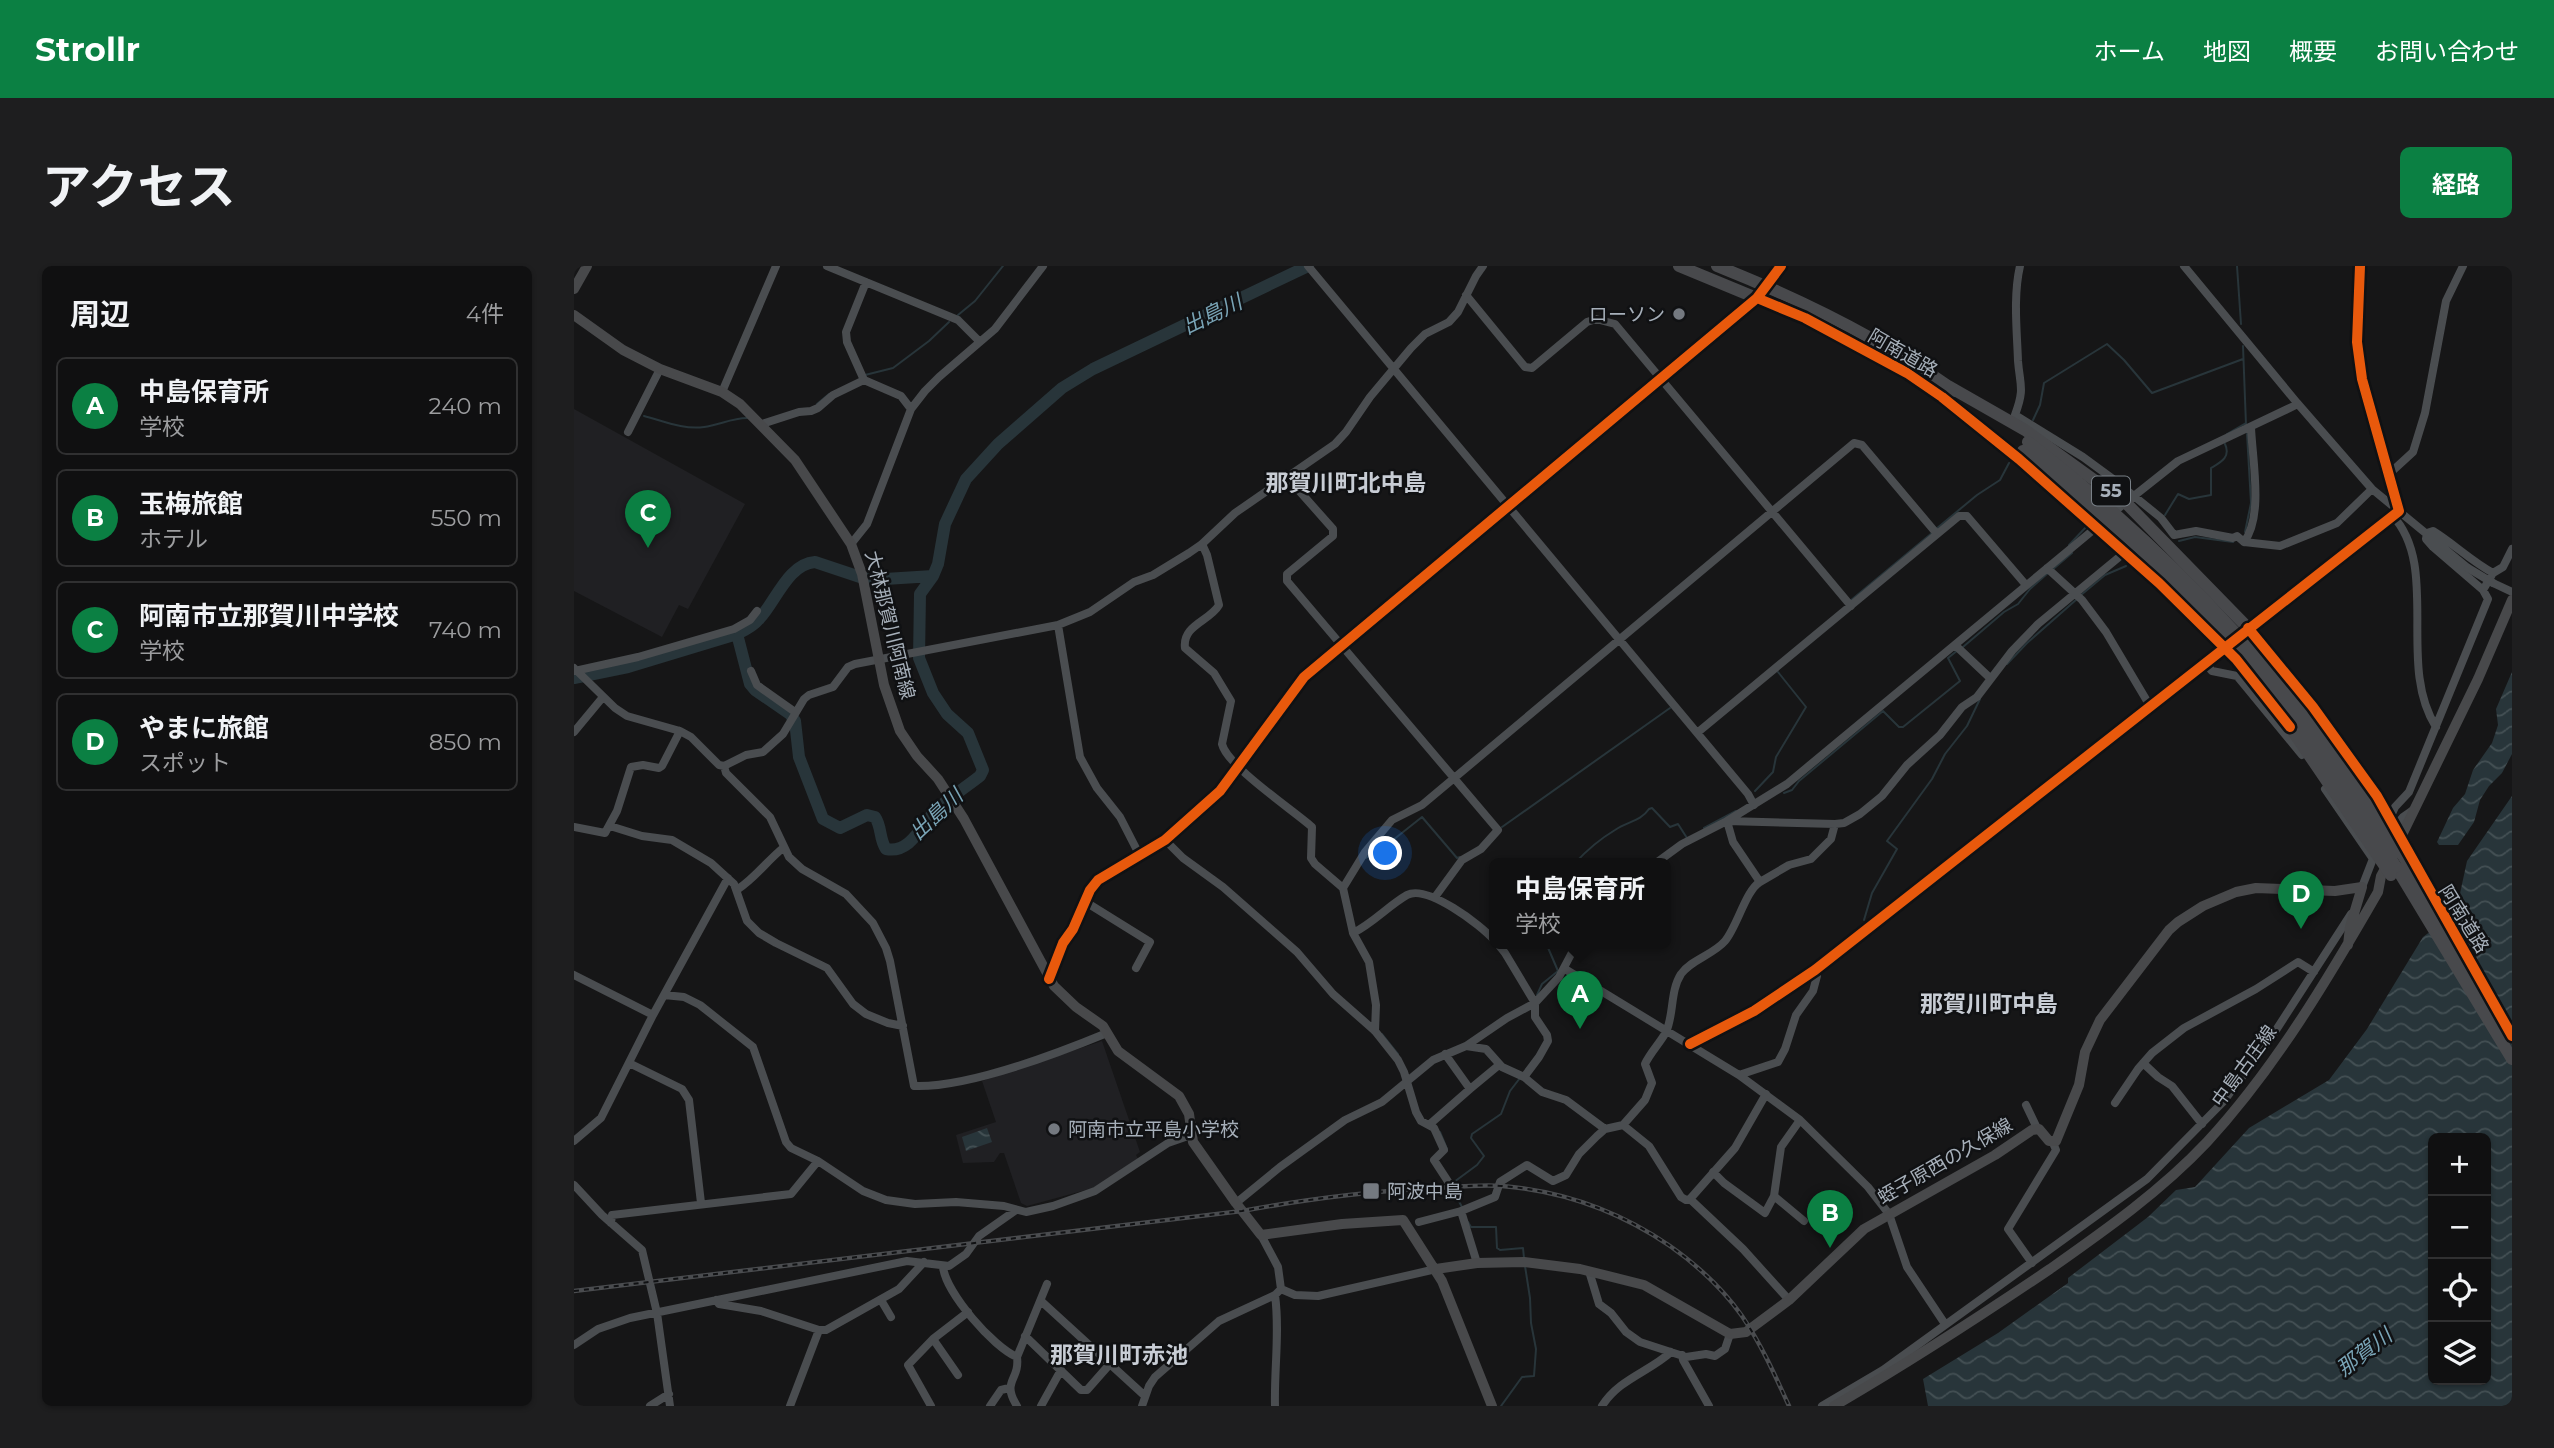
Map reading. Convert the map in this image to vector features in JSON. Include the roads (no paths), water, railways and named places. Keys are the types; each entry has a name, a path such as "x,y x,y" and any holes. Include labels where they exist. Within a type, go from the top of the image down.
{"highway":[{"name":"阿南道路","path":"1679,266 1805,318 1945,391"},
{"name":"阿南道路","path":"1717,266 1813,307 1945,391 2077,480 2147,541 2257,656 2303,711 2372,808 2474,984 2512,1059"},
{"name":"55","path":"1945,391 2025,430 2131,499 2248,628 2313,707 2377,796 2406,845 2474,984"},
{"name":"55","path":"1945,391 2095,529 2159,583 2224,647 2290,727 2474,984"},
{"name":"阿南道路","path":"2474,984 2512,1036"}],"main road":[{"path":"574,289 587,266"},
{"path":"1758,298 1781,266"},
{"name":"大林那賀川阿南線","path":"574,315 623,350 660,369 722,392 762,424 795,460 852,544 864,581 884,685 900,731 951,798 1049,979 1061,994 1096,1020 1118,1051 1179,1096 1189,1114 1191,1135 1198,1149 1261,1234"},
{"name":"中島古庄線","path":"1834,1406 1906,1365 2104,1231 2168,1179 2205,1144 2241,1102 2348,944 2378,892 2381,876 2472,692 2512,600"},
{"path":"2053,1143 2079,1084 2085,1052 2100,1020 2178,922 2203,906 2236,892 2256,888 2362,892 2350,927 2348,944"},
{"name":"蛭子原西の久保線","path":"1730,1334 1746,1332 1789,1300 1852,1239 1889,1214 2037,1128 2053,1143"},
{"path":"1261,1234 1403,1220 1436,1269 1492,1406"},
{"path":"1436,1269 1477,1264 1540,1262 1589,1271 1644,1285 1730,1334"}],"street":[{"path":"722,392 776,266"},
{"path":"827,266 958,320 980,342"},
{"path":"852,544 867,524 911,410 925,391 1007,314 1044,266"},
{"path":"1308,266 1620,639 1754,805"},
{"path":"576,671 627,716 680,731 691,737 719,765 724,766 746,755 763,752 783,734 804,699 833,687 848,667 863,661 1058,625 1090,612 1134,582 1153,575 1202,544 1235,513 1335,444 1370,397 1425,334 1448,322 1458,312 1483,266"},
{"path":"2020,266 2017,326 2018,364 2023,388 2015,415 2083,457 2110,484"},
{"path":"2184,266 2298,404 2395,513 2427,533 2469,568 2512,592"},
{"path":"2360,266 2357,342 2360,367 2389,474 2395,513 2415,568 2419,684 2426,710 2436,727"},
{"path":"2389,474 2413,452 2424,413 2446,301 2463,266"},
{"path":"866,282 846,332 847,342 864,380 901,396 911,410"},
{"path":"1466,295 1525,367 1532,368 1587,323 1596,319 1615,324 1849,604"},
{"path":"1049,979 1063,943 1098,880 1165,840 1220,790 1304,677 1758,298"},
{"path":"628,432 660,369"},
{"path":"762,424 818,408 833,395 864,380"},
{"path":"1663,858 1787,783 1958,648 2026,585 2049,571 2095,529 2178,461 2298,404"},
{"path":"2241,540 2250,531 2255,512 2248,428"},
{"path":"1343,888 1365,852 1392,820 1414,811 1854,443 1862,445 1935,532"},
{"path":"1286,476 1333,529 1333,536 1287,574 1287,581 1498,830 1481,849 1462,860 1435,897"},
{"path":"2131,499 2162,519 2174,535 2196,531 2280,546 2337,523 2372,489"},
{"path":"1690,1044 1754,1011 1815,970 1999,828 2070,768 2395,513"},
{"path":"1697,733 1935,532 1959,516 1967,516 2026,585"},
{"path":"2427,533 2432,531 2442,537 2472,561 2493,573"},
{"path":"1822,1406 1883,1370 2147,1179 2223,1102 2269,1041 2340,934 2362,892 2395,807 2409,792 2488,599 2483,590 2433,547 2426,539 2427,533"},
{"path":"1202,544 1219,605 1188,633 1184,640 1185,648 1214,673 1231,701 1223,750 1312,827 1311,858 1343,888 1355,932 1373,974 1375,1031"},
{"path":"2483,590 2493,573 2503,567 2512,549"},
{"path":"1727,821 1835,824 1844,823 1860,814 1882,796 1907,765 1940,734 1962,707 1976,696 2038,624 2078,597 2118,558"},
{"path":"2049,571 2078,597 2106,632 2150,706"},
{"path":"576,671 638,657 734,629 750,620 757,611"},
{"path":"1058,625 1080,757 1097,788 1120,817 1140,856"},
{"path":"1958,648 1990,678"},
{"path":"2205,663 2212,671 2237,676 2300,751 2373,859"},
{"path":"751,671 757,685 793,716"},
{"path":"574,732 603,697"},
{"path":"574,827 605,833 631,767 662,766 680,731"},
{"path":"724,766 726,773 770,817 776,826 782,848 802,869 852,899 873,923 888,955 914,1086 965,1081 1107,1033"},
{"path":"2377,848 2403,817 2415,809"},
{"path":"1727,821 1733,842 1760,882"},
{"path":"1419,1222 1462,1211 1495,1197 1500,1182 1527,1164 1553,1181 1563,1177 1579,1154 1605,1129 1623,1125 1646,1100 1652,1083 1645,1064 1666,1031 1677,982 1682,973 1725,941 1753,886 1789,865 1811,859 1831,839 1835,824"},
{"path":"610,826 642,836 672,840 711,863 737,889 747,921 759,933 827,968 853,1004 866,1014 888,1024 903,1026"},
{"path":"1165,840 1297,952 1333,994 1375,1031 1398,1060 1421,1121 1432,1122 1499,1065"},
{"path":"737,889 748,883 757,870 782,848"},
{"path":"574,1141 601,1118 653,1015 728,878"},
{"path":"1355,932 1414,892 1435,897 1481,926 1489,935"},
{"path":"1084,901 1150,942 1136,968"},
{"path":"1502,949 1535,1003 1535,1017 1548,1041 1524,1077"},
{"path":"1236,1203 1288,1161 1345,1121 1382,1102 1433,1060 1466,1046 1535,1003 1565,969 1574,949"},
{"path":"2115,1102 2143,1063 2192,1023 2212,1014 2298,962 2314,972"},
{"path":"1565,969 1739,1075 1800,1120 1868,1187 1889,1214 1907,1267 1945,1324"},
{"path":"1739,1075 1778,1062 1796,1015 1813,991 1817,976 1815,970"},
{"path":"574,975 653,1015"},
{"path":"664,995 684,997 700,1005 752,1047 786,1142 791,1148 818,1161 863,1191 886,1200 915,1204 956,1202 1004,1206 1026,1212 1053,1206 1095,1191 1168,1143 1191,1135"},
{"path":"1466,1046 1486,1049 1499,1065 1524,1077 1542,1092 1566,1100 1605,1129"},
{"path":"1445,1054 1470,1089"},
{"path":"629,1063 682,1089 688,1100 701,1203"},
{"path":"2143,1063 2172,1086 2202,1124"},
{"path":"1690,1199 1734,1148 1766,1094"},
{"path":"2026,1105 2037,1128"},
{"path":"1713,1172 1765,1213 1774,1196 1781,1147 1800,1120"},
{"path":"1432,1122 1444,1146 1444,1150 1434,1160 1449,1183"},
{"path":"1623,1125 1649,1146 1681,1197 1690,1199 1743,1249 1789,1300"},
{"path":"2032,1263 2008,1229 2056,1150 2053,1143"},
{"path":"611,1223 612,1214 791,1194 818,1161"},
{"path":"574,1185 642,1250 657,1313 670,1406"},
{"path":"1774,1196 1804,1221"},
{"path":"574,1345 611,1324 716,1300 907,1261 943,1267 956,1262 979,1236 1016,1210"},
{"path":"1462,1211 1477,1264"},
{"path":"1261,1234 1278,1266 1275,1406"},
{"path":"716,1300 719,1304 761,1311 819,1330 831,1328 906,1284 924,1262"},
{"path":"943,1267 946,1279 985,1335 1017,1357"},
{"path":"1142,1406 1155,1377 1219,1321 1278,1292 1318,1296 1399,1275 1436,1269"},
{"path":"1589,1271 1596,1298 1626,1332 1647,1346 1682,1355 1715,1356 1728,1343 1730,1334"},
{"path":"1017,1406 1009,1388 1016,1370 1017,1357 1047,1284"},
{"path":"881,1300 891,1317"},
{"path":"1041,1301 1145,1396"},
{"path":"929,1405 908,1365 933,1339 968,1312"},
{"path":"790,1406 819,1330"},
{"path":"1026,1336 1081,1390 1087,1390 1109,1365"},
{"path":"933,1339 958,1375"},
{"path":"1602,1406 1609,1395 1631,1377 1671,1352"},
{"path":"1682,1355 1709,1406"},
{"path":"1041,1406 1061,1370"},
{"path":"990,1406 1001,1390 1009,1388"},
{"path":"650,1406 669,1394"}],"water":[{"path":"2512,672 2512,754 2502,773 2480,800 2474,822 2458,845 2439,845 2437,842 2453,808 2465,794 2473,770 2492,743 2498,725 2496,709"},
{"name":"那賀川","path":"2512,796 2512,1406 1928,1406 1923,1379 1998,1333 2068,1283 2068,1278 2148,1217 2176,1190 2195,1187 2249,1128 2329,1080 2367,1029 2423,937 2456,912 2467,861"},
{"path":"987,1128 992,1142 966,1151 962,1137"}],"waterway":[{"path":"958,315 975,301 1003,266"},
{"name":"出島川","path":"737,634 750,684 790,714 795,721 799,757 823,819 840,828 867,815 875,817 886,849 895,849 909,843 936,810 980,776 983,770 968,733 947,714 933,693 919,658 920,594 938,564 945,524 966,479 998,444 1062,388 1093,369 1308,266"},
{"path":"2237,266 2241,324"},
{"path":"865,375 893,368 949,322"},
{"path":"2033,420 2040,405 2044,383 2107,344 2152,393 2243,359"},
{"path":"2243,346 2246,425"},
{"path":"817,404 829,394"},
{"path":"644,416 696,428 747,418"},
{"path":"2227,434 2246,423"},
{"path":"2245,532 2251,503 2247,434"},
{"path":"2165,515 2178,494 2189,499 2211,495 2211,468 2226,456 2225,444"},
{"path":"1936,529 2000,480 2009,463"},
{"path":"2069,545 2087,526"},
{"path":"1850,601 1932,533"},
{"path":"2179,541 2195,537 2233,542"},
{"path":"2052,570 2072,553"},
{"name":"出島川","path":"574,678 628,667 744,631 758,621 790,576 806,564 815,562 869,580 933,576"},
{"path":"2081,595 2105,575 2126,566"},
{"path":"1963,647 2004,612 2018,604 2048,573"},
{"path":"2007,664 2077,599"},
{"path":"1784,793 1792,790 1799,781 1883,711 1899,727 1903,727 1960,681 1948,658 1958,650"},
{"path":"1755,791 1773,772 1776,757 1806,707 1778,672"},
{"path":"1864,920 1872,893 1897,849 1887,841 1967,726 1980,699"},
{"path":"1502,827 1670,708"},
{"path":"1580,858 1604,837 1638,819 1652,808 1670,827 1678,824 1687,838"},
{"path":"1704,828 1736,811"},
{"path":"1366,858 1422,817 1457,858 1460,857"},
{"path":"1537,995 1542,984 1558,971 1549,949"},
{"path":"1382,1034 1398,1054"},
{"path":"1454,1182 1477,1165 1484,1156 1471,1138 1472,1134 1501,1114 1510,1091 1520,1078"},
{"path":"1440,1132 1447,1149"},
{"path":"1452,1181 1462,1207"},
{"path":"1468,1222 1471,1227 1496,1227 1497,1248 1523,1248 1524,1258"},
{"path":"1501,1406 1522,1377 1534,1376 1536,1349 1525,1266"}],"railway":[{"path":"574,1291 1242,1211 1354,1194 1462,1186 1502,1186 1547,1193 1590,1205 1631,1223 1680,1253 1700,1269 1735,1306 1762,1349 1789,1406"}],"place":[{"name":"ローソン","path":"1679,314"},
{"name":"阿南市立那賀川中学校","path":"648,548"},
{"name":"やまに旅館","path":"2301,929"},
{"name":"中島保育所","path":"1580,1029"},
{"name":"阿南市立平島小学校","path":"1054,1129"},
{"name":"阿波中島","path":"1371,1191"},
{"name":"玉梅旅館","path":"1830,1248"}],"district":[{"name":"那賀川町北中島","path":"1346,483"},
{"name":"那賀川町中島","path":"1989,1004"},
{"name":"那賀川町赤池","path":"1119,1355"}]}
